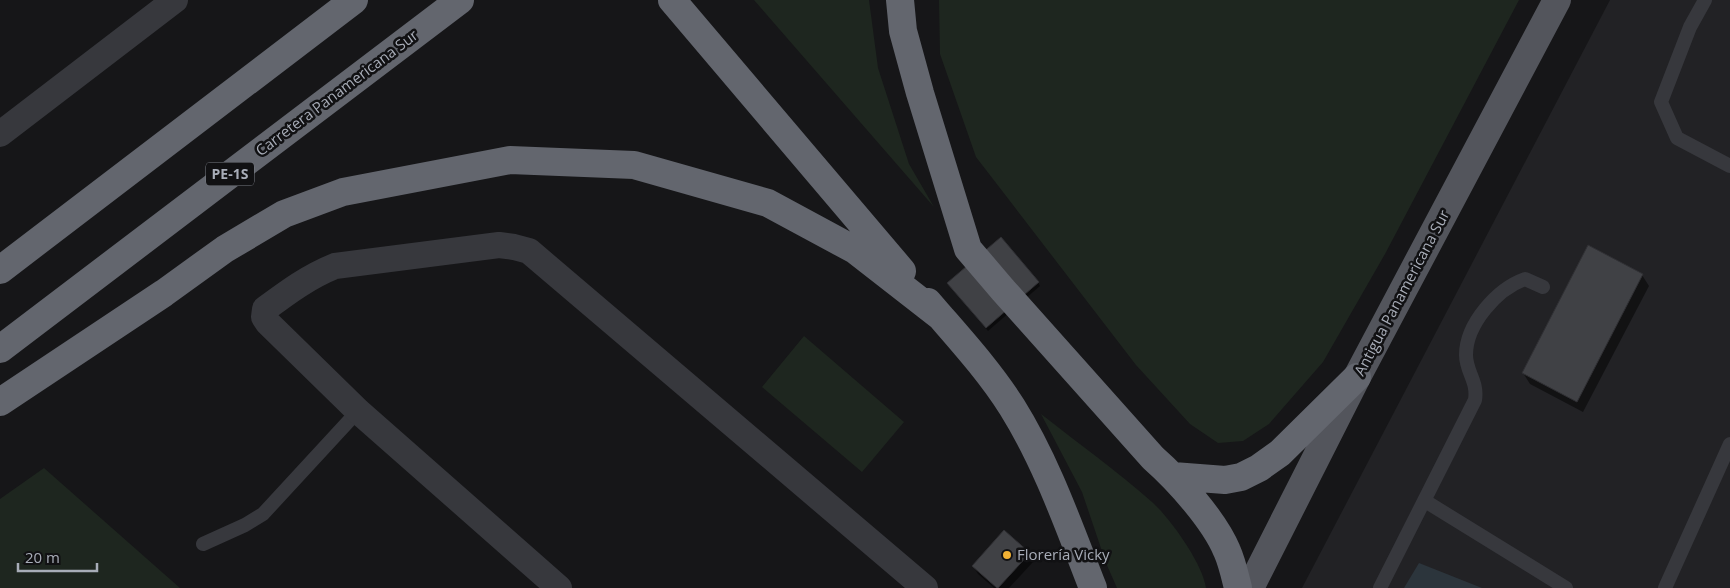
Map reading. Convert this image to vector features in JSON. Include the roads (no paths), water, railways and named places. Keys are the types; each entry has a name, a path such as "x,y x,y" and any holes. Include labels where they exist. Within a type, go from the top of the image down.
{"highway":[{"path":"0,270 354,0"},
{"name":"Carretera Panamericana Sur","path":"0,349 460,0"},
{"path":"672,0 980,363 1012,407 1047,472 1094,588"},
{"path":"900,0 903,31 968,249 1153,458 1173,476 1219,534 1228,553 1238,588"},
{"path":"0,402 164,293 225,249 284,214 343,192 510,160 634,165 768,203 855,250 940,317"},
{"path":"1173,476 1225,480 1241,477 1259,468 1280,452 1357,377"}],"main road":[{"name":"Antigua Panamericana Sur","path":"1250,588 1357,377 1557,0"}],"street":[{"path":"0,134 175,0"},
{"path":"559,588 358,411 268,323 264,317 265,309 298,284 335,266 499,245 529,251 925,588"}],"lane":[{"path":"1705,0 1690,27 1661,102 1678,138 1730,166"},
{"path":"1380,588 1475,400 1477,390 1466,355 1475,324 1487,306 1514,283 1525,279 1543,287"},
{"path":"203,544 245,525 263,514 358,411"},
{"path":"1665,588 1730,444"},
{"path":"1425,501 1566,588"}],"place":[{"name":"Florería Vicky","path":"1007,555"}]}
